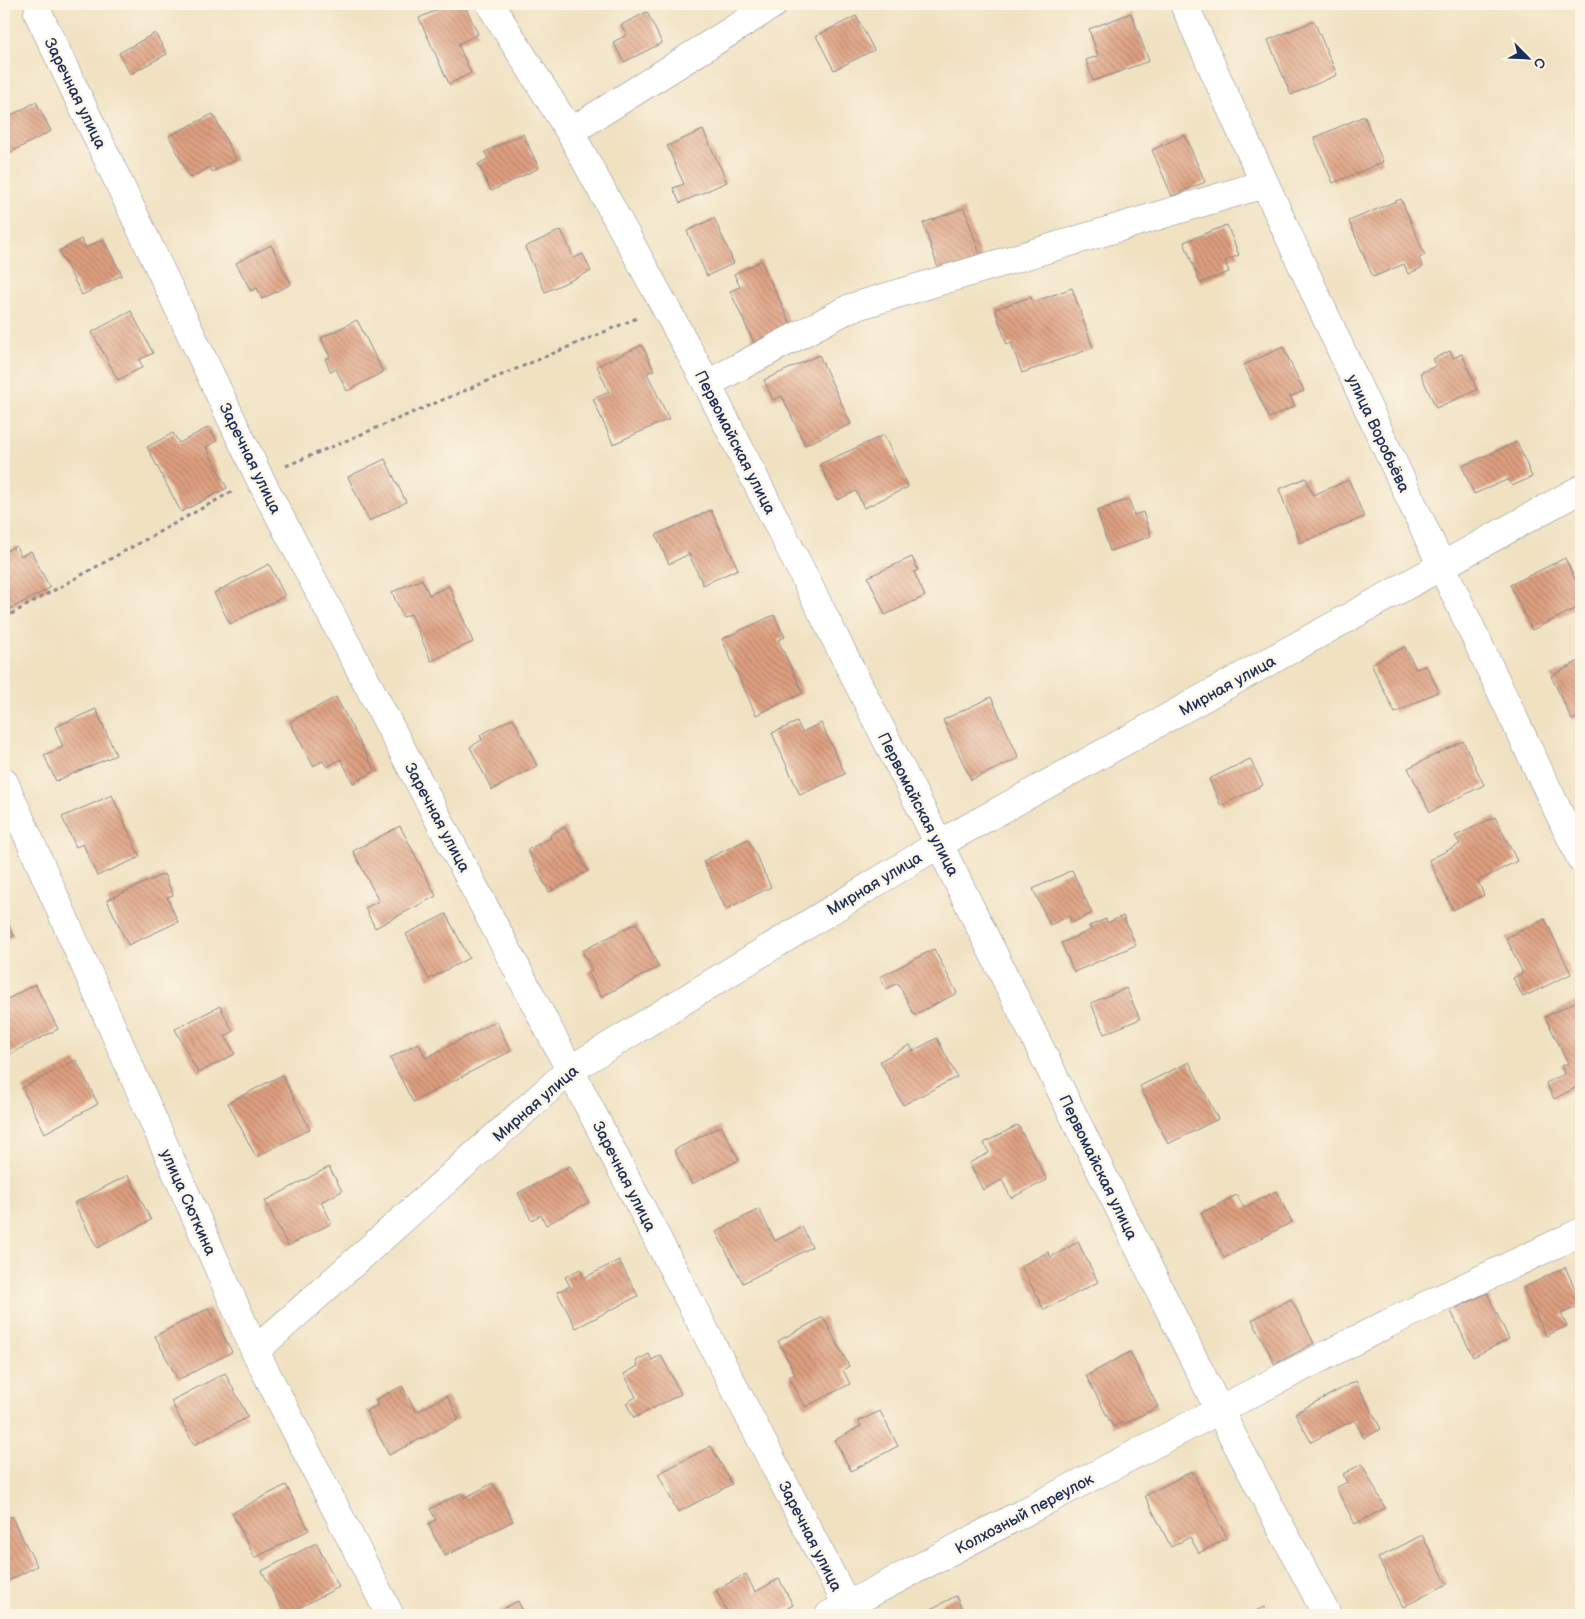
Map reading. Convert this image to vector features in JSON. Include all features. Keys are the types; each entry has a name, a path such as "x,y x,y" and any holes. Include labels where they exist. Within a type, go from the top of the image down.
{"street":[{"name":"Первомайская улица","path":"490,4 570,132 707,384 939,844 1219,1410 1328,1615"},
{"path":"570,132 774,4"},
{"name":"улица Воробьёва","path":"1184,4 1264,184 1441,567 1581,859"},
{"name":"Заречная улица","path":"38,13 259,477 570,1070 843,1612"},
{"path":"707,384 850,308 1264,184"},
{"name":"Мирная улица","path":"255,1351 570,1070 939,844 1581,489"},
{"name":"улица Сюткина","path":"4,782 255,1351 390,1615"},
{"name":"Колхозный переулок","path":"843,1612 1219,1410 1387,1324 1581,1232"}],"path":[{"path":"4,618 259,477 664,306"}],"building":[{"path":"451,4 464,4 478,34 458,44 471,73 449,84 419,18"},
{"path":"647,12 662,43 624,62 613,42 627,35 621,25"},
{"path":"1131,13 1149,61 1093,81 1086,60 1098,56 1089,29"},
{"path":"856,16 874,50 834,70 816,36"},
{"path":"1314,21 1337,75 1291,95 1268,40"},
{"path":"155,33 167,54 130,74 119,53"},
{"path":"36,102 51,131 4,156 4,119"},
{"path":"213,114 236,160 212,172 210,167 190,178 169,136"},
{"path":"1364,116 1383,162 1333,183 1314,138"},
{"path":"703,130 727,182 680,203 673,188 684,184 667,146"},
{"path":"523,134 539,168 491,191 478,164 488,159 485,152"},
{"path":"1185,135 1205,182 1172,196 1152,150"},
{"path":"1401,199 1425,255 1419,258 1423,267 1408,274 1404,264 1373,277 1349,221"},
{"path":"964,208 983,263 941,277 923,223"},
{"path":"714,218 734,263 707,276 687,231"},
{"path":"1227,225 1239,255 1225,261 1229,272 1200,283 1184,242"},
{"path":"561,230 574,258 583,254 591,271 545,292 525,247"},
{"path":"81,239 86,248 103,239 122,275 82,295 59,251"},
{"path":"271,245 291,284 262,299 257,288 251,291 236,263"},
{"path":"761,261 791,325 754,343 730,291 740,287 734,274"},
{"path":"1072,288 1093,348 1022,373 1011,343 1007,345 995,309 1031,297 1033,302"},
{"path":"131,311 153,353 139,360 143,367 118,380 92,332"},
{"path":"357,320 383,372 347,391 336,369 331,372 325,359 330,357 321,338"},
{"path":"642,345 654,370 647,373 669,419 613,444 593,399 609,392 597,366"},
{"path":"1283,347 1304,391 1290,397 1295,406 1269,418 1244,365"},
{"path":"1450,351 1453,358 1462,354 1477,390 1436,408 1420,373 1436,366 1433,359"},
{"path":"819,355 851,424 805,445 782,396 773,400 764,380"},
{"path":"1581,392 1581,408 1575,395"},
{"path":"209,427 217,441 206,447 227,488 181,512 147,447 173,433 179,443"},
{"path":"884,435 908,487 864,508 856,491 837,500 820,464"},
{"path":"1517,442 1532,477 1512,486 1509,479 1474,494 1462,466"},
{"path":"385,459 406,502 369,521 348,477"},
{"path":"1306,478 1313,495 1349,480 1364,517 1300,543 1279,489"},
{"path":"1129,499 1134,515 1143,512 1151,536 1110,551 1097,511"},
{"path":"711,510 738,569 703,585 689,554 669,564 656,535"},
{"path":"16,546 21,556 31,551 50,588 4,612 4,552"},
{"path":"912,557 918,570 914,572 925,596 885,615 868,577"},
{"path":"1565,558 1581,592 1581,606 1532,630 1510,585"},
{"path":"269,564 285,596 230,624 214,593"},
{"path":"422,579 429,595 449,586 473,642 431,661 411,614 403,617 392,592"},
{"path":"774,615 785,637 778,640 803,693 756,715 722,639"},
{"path":"1405,647 1416,669 1426,665 1439,691 1395,713 1371,664"},
{"path":"1581,660 1581,716 1572,720 1551,676"},
{"path":"336,697 375,771 353,783 341,759 327,767 323,761 313,766 290,722"},
{"path":"991,697 1019,758 971,780 943,720"},
{"path":"96,709 116,755 56,781 44,755 63,747 55,727"},
{"path":"513,718 537,766 492,790 470,747 482,740 480,735"},
{"path":"797,722 802,732 821,723 845,774 800,795 772,733"},
{"path":"1463,741 1484,785 1430,812 1408,768"},
{"path":"1250,759 1263,785 1221,806 1209,779"},
{"path":"112,795 140,857 97,876 83,844 76,847 62,817"},
{"path":"1495,817 1517,861 1478,881 1484,895 1453,910 1429,860 1460,844 1455,836"},
{"path":"400,826 436,896 375,928 365,908 379,901 353,851"},
{"path":"565,827 588,871 549,892 527,850 551,838 550,835"},
{"path":"748,839 771,887 726,909 703,861"},
{"path":"1072,870 1092,913 1072,923 1069,916 1050,925 1033,889"},
{"path":"164,874 173,895 167,897 178,922 128,945 107,900"},
{"path":"446,914 469,958 429,979 406,934"},
{"path":"4,915 14,936 4,941"},
{"path":"1123,916 1136,945 1074,972 1061,943 1091,930 1089,926 1106,919 1107,923"},
{"path":"1545,919 1571,974 1523,997 1513,978 1523,973 1506,938"},
{"path":"636,923 659,967 601,997 588,972 592,970 582,951"},
{"path":"934,949 957,993 914,1015 898,983 886,989 880,977"},
{"path":"35,984 58,1029 4,1057 4,1001"},
{"path":"1126,988 1140,1019 1104,1034 1091,1003"},
{"path":"1579,1000 1581,1006 1581,1085 1554,1099 1546,1083 1565,1074 1561,1066 1568,1063 1545,1017"},
{"path":"220,1006 233,1032 225,1036 235,1054 198,1073 175,1029"},
{"path":"496,1021 511,1051 413,1102 390,1058 418,1043 426,1058"},
{"path":"937,1038 957,1077 903,1105 880,1061 910,1045 913,1051"},
{"path":"76,1060 98,1104 45,1133 22,1088"},
{"path":"1189,1062 1218,1119 1168,1144 1140,1086"},
{"path":"282,1075 310,1129 256,1157 228,1103"},
{"path":"1018,1125 1047,1180 1011,1198 1002,1180 983,1190 969,1163 989,1153 984,1143"},
{"path":"721,1126 739,1160 692,1184 674,1150"},
{"path":"570,1166 589,1202 546,1225 541,1215 531,1220 518,1193"},
{"path":"329,1167 342,1191 321,1202 332,1223 288,1246 265,1201"},
{"path":"128,1175 151,1220 97,1248 74,1203"},
{"path":"1276,1191 1292,1222 1224,1258 1201,1213 1237,1195 1244,1208"},
{"path":"759,1209 775,1241 802,1227 812,1247 743,1283 716,1232"},
{"path":"1078,1242 1098,1282 1044,1310 1021,1266 1048,1252 1051,1257"},
{"path":"619,1260 638,1296 576,1328 557,1292 570,1286 565,1277 580,1269 584,1278"},
{"path":"1565,1267 1581,1301 1581,1305 1561,1314 1567,1326 1546,1336 1523,1288"},
{"path":"1487,1293 1509,1339 1473,1357 1451,1311"},
{"path":"1291,1299 1314,1343 1275,1364 1252,1320"},
{"path":"209,1308 232,1352 178,1380 155,1336"},
{"path":"823,1317 849,1366 843,1370 850,1384 805,1407 789,1377 795,1374 778,1341"},
{"path":"1130,1352 1158,1407 1124,1424 1123,1422 1113,1427 1086,1376"},
{"path":"649,1354 652,1360 661,1355 681,1394 634,1418 626,1403 636,1397 624,1374 638,1366 636,1361"},
{"path":"225,1373 248,1417 194,1445 171,1401"},
{"path":"1356,1381 1381,1429 1364,1438 1354,1420 1311,1442 1295,1413"},
{"path":"402,1386 416,1412 447,1396 459,1419 389,1455 366,1411 378,1405 375,1400"},
{"path":"880,1411 898,1446 851,1471 835,1440 861,1426 859,1421"},
{"path":"711,1446 732,1484 678,1512 658,1474"},
{"path":"1362,1464 1385,1508 1355,1524 1336,1488 1347,1482 1343,1474"},
{"path":"1192,1471 1227,1538 1199,1553 1190,1537 1171,1547 1145,1496"},
{"path":"493,1483 513,1521 445,1556 428,1524 436,1520 430,1509 461,1493 464,1498"},
{"path":"286,1485 309,1530 255,1558 232,1513"},
{"path":"11,1516 37,1566 4,1583 4,1520"},
{"path":"1422,1535 1447,1584 1403,1607 1378,1558"},
{"path":"316,1543 339,1587 285,1615 262,1571"},
{"path":"746,1574 755,1592 779,1579 793,1605 774,1615 729,1615 716,1590"},
{"path":"956,1596 965,1615 919,1615"},
{"path":"518,1601 525,1615 491,1615"},
{"path":"1264,1607 1269,1615 1248,1615"}]}
